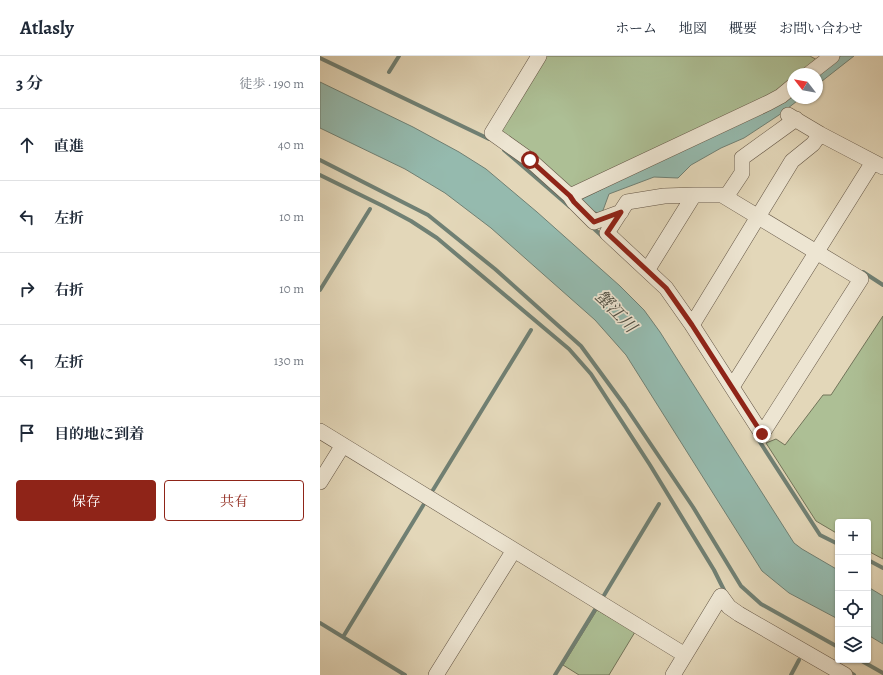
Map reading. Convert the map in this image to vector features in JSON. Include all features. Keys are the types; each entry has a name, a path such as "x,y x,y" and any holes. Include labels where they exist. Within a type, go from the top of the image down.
{"street":[{"path":"539,56 492,133 530,160 594,222 621,212"},
{"path":"817,68 832,56"},
{"path":"575,202 768,103 787,91"},
{"path":"726,196 742,174 742,158 792,117 820,134 878,164 816,252 732,387"},
{"path":"692,325 792,161 813,144 820,134"},
{"path":"648,269 694,195"},
{"path":"664,196 726,196 861,279 762,434 692,325 666,288 648,269 607,233 627,202 664,196"},
{"path":"320,431 685,655"},
{"path":"320,482 343,445"},
{"path":"436,675 514,550"},
{"path":"672,675 721,596 729,607 739,614 845,675"}],"green space":[{"path":"545,56 810,56 817,60 807,68 787,68 787,85 782,89 571,188 502,135 501,127"},
{"path":"883,316 883,559 871,553 871,519 835,519 835,532 816,521 766,443 776,439 785,445 823,395 831,395"},
{"path":"597,610 635,632 609,675 579,675 563,665"}],"water":[{"path":"841,56 854,56 823,80 823,70"},
{"name":"蟹江川","path":"320,82 413,127 459,152 486,169 620,286 644,310 660,332 794,543 835,568 835,617 789,593 762,571 626,355 595,320 491,228 445,193 405,169 320,128"},
{"path":"787,97 787,104 793,104 744,138 721,148 691,165 678,178 654,177 609,194 602,213 572,204"},
{"path":"871,589 883,596 883,644 871,637"}],"waterway":[{"path":"389,72 399,56"},
{"path":"320,58 489,139"},
{"path":"504,150 570,207"},
{"path":"320,160 428,215 495,269 581,346 625,406 693,507 741,586 761,604 835,645"},
{"path":"320,175 411,221 437,238 569,349 591,374 650,465 714,570 725,592"},
{"path":"320,290 370,209"},
{"path":"591,226 603,237"},
{"path":"863,272 883,285"},
{"path":"433,490 531,330"},
{"path":"756,436 820,535 835,542"},
{"path":"343,637 424,504"},
{"path":"603,597 659,504"},
{"path":"871,562 883,568"},
{"path":"555,675 596,608"},
{"path":"320,623 405,675"},
{"path":"791,675 799,660"},
{"path":"865,663 883,673"},
{"path":"848,671 854,675"}],"route":[{"path":"530,160 570,196 594,222 621,212 607,233 648,269 666,288 692,325 762,434"}]}
